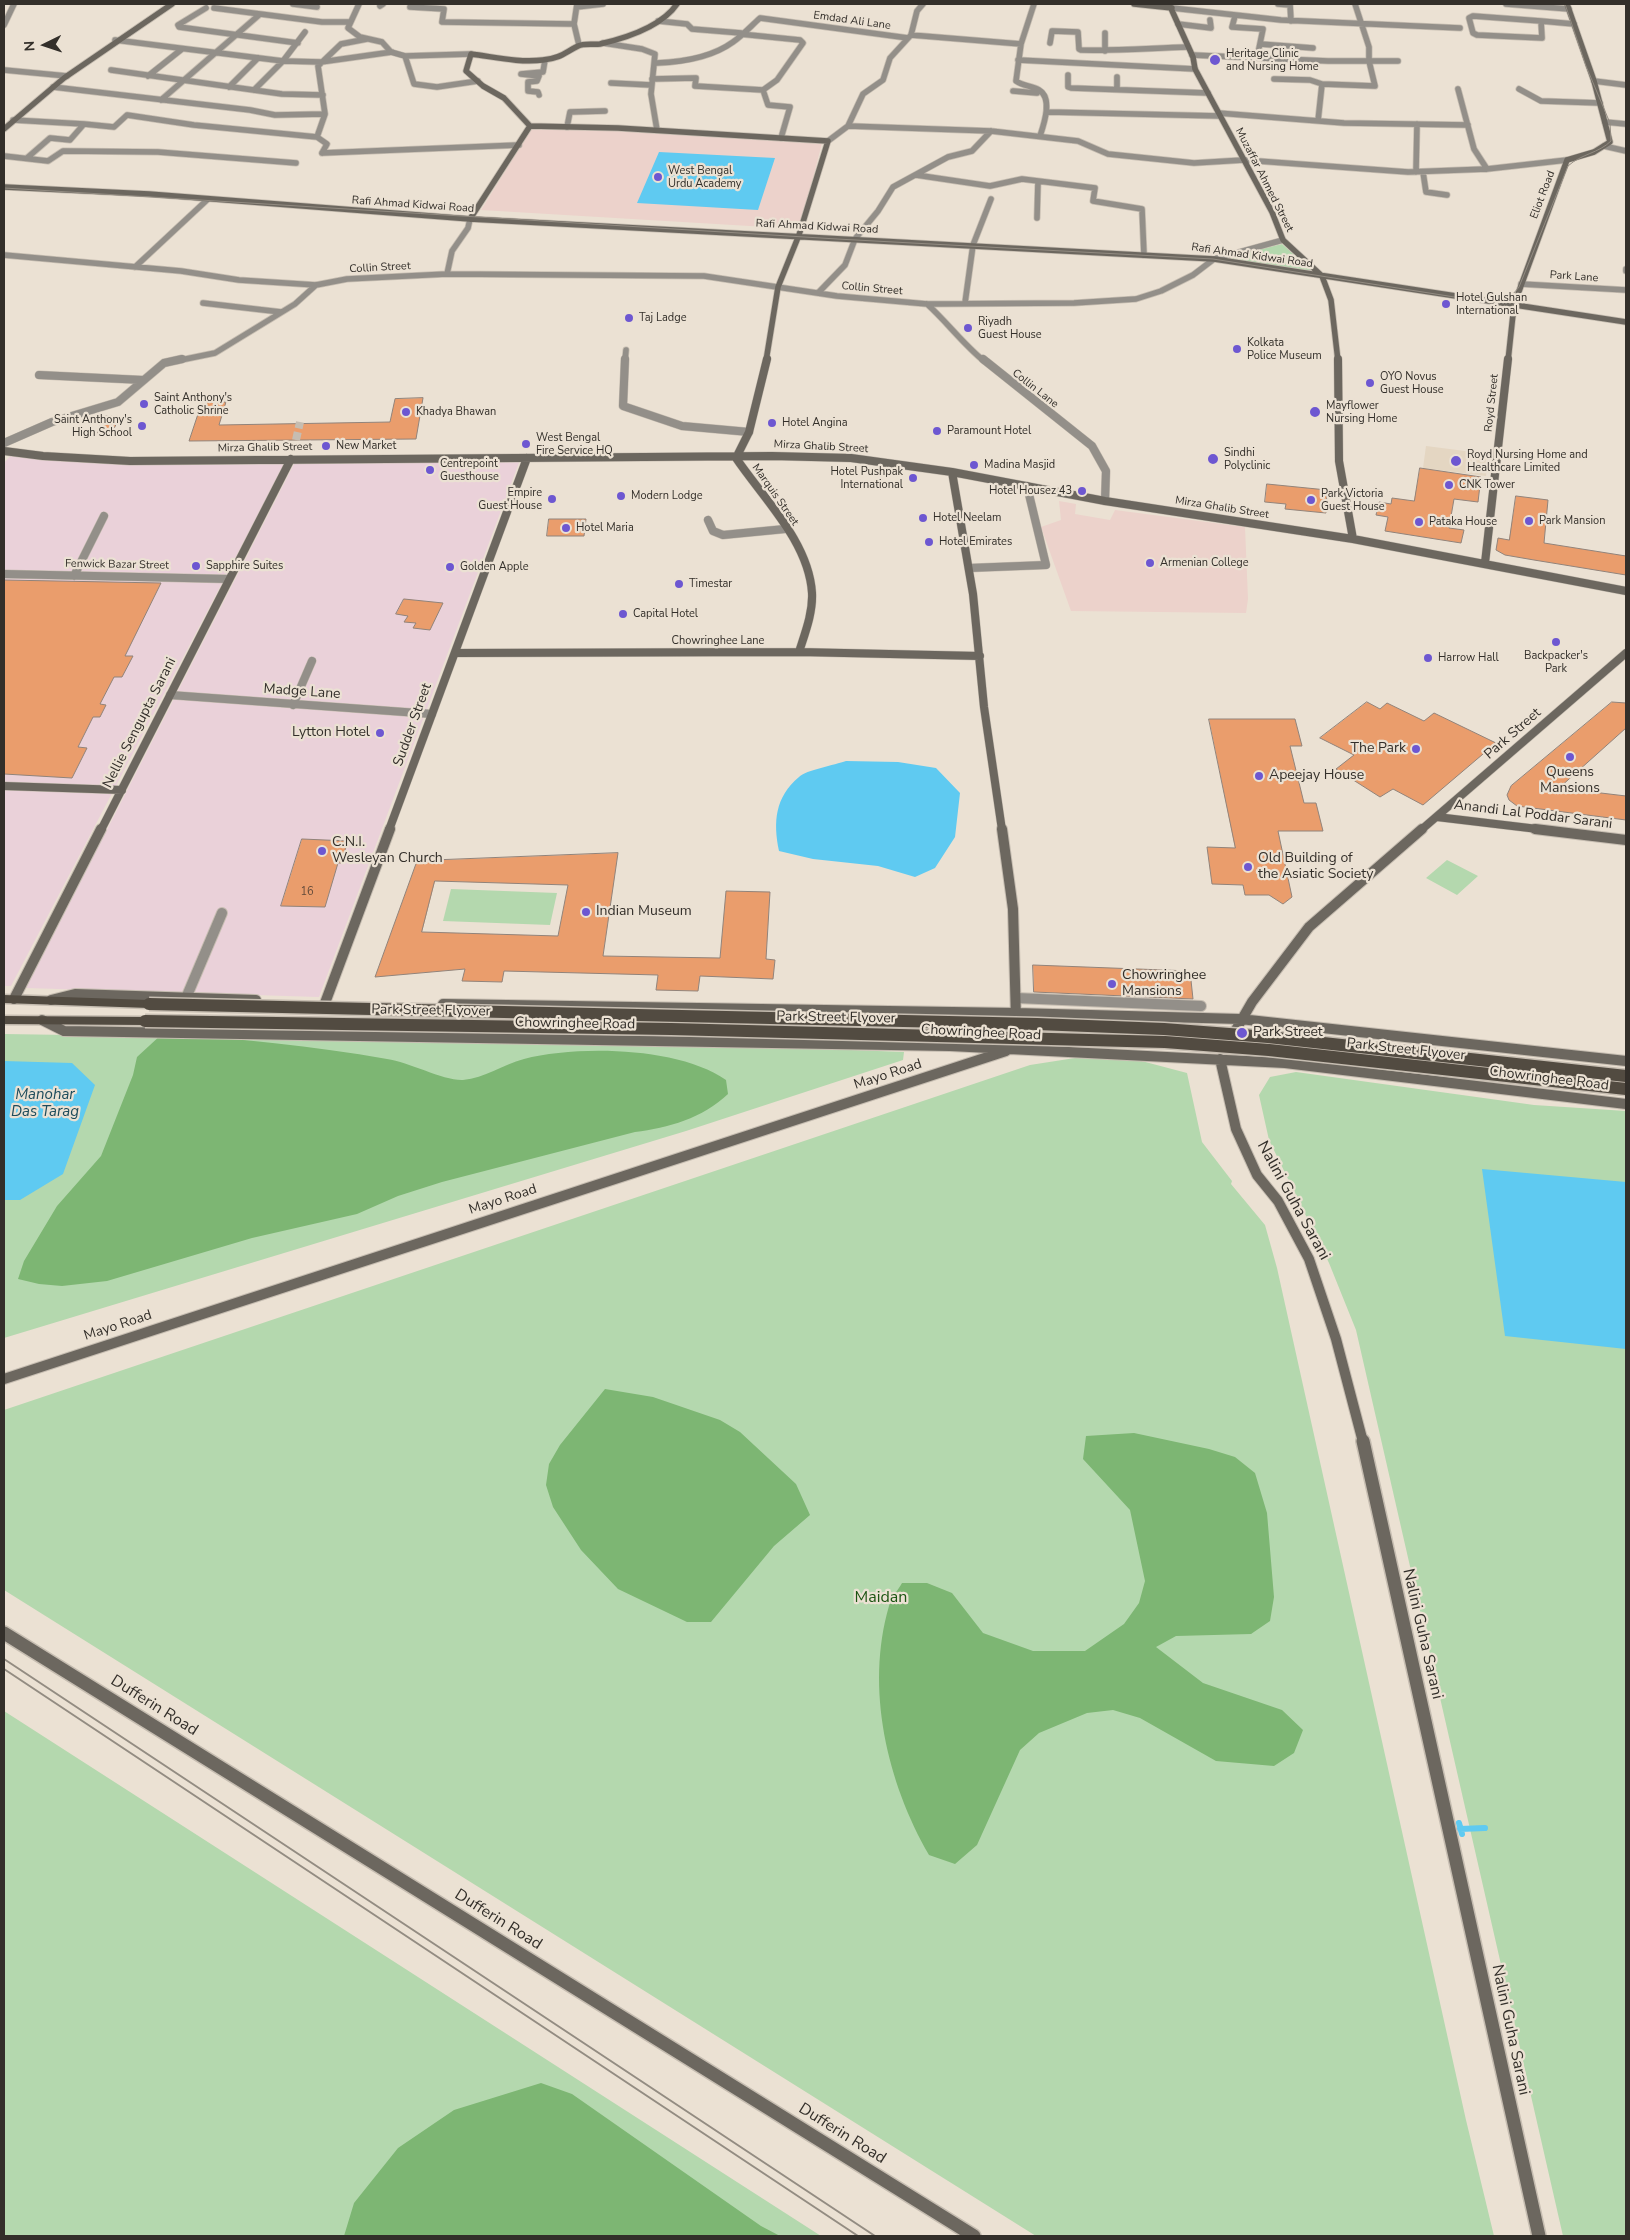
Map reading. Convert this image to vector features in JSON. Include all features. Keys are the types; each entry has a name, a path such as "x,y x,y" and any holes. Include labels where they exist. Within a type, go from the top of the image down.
{"main road":[{"path":"4,128 53,87 115,40 172,4"},
{"path":"677,4 675,10 658,21 603,43 579,46 572,53 560,59 544,60 471,54 466,71 504,98 530,126 657,130 828,141"},
{"path":"1134,4 1170,6"},
{"name":"Muzaffar Ahmed Street","path":"1170,6 1192,55 1195,68 1272,212 1283,240 1322,276 1331,300 1339,370 1339,461 1353,539"},
{"path":"1568,6 1594,81 1605,122 1610,142 1604,146"},
{"path":"470,219 520,145 530,126"},
{"name":"Marquis Street","path":"799,652 811,609 812,592 809,572 802,553 736,458 749,432 772,335 778,287 799,236 828,141"},
{"name":"Eliot Road","path":"1514,305 1520,284 1567,160 1594,152 1604,146"},
{"name":"Rafi Ahmad Kidwai Road","path":"4,187 470,219 1214,259 1626,322"},
{"name":"Royd Street","path":"1485,564 1514,305"},
{"path":"4,458 7,451"},
{"name":"Mirza Ghalib Street","path":"7,451 43,456 130,461 736,458 772,456 851,458 952,472 1105,501 1353,539 1626,591"},
{"name":"Sudder Street","path":"325,1003 527,458"},
{"name":"Nellie Sengupta Sarani","path":"9,999 122,790 291,459"},
{"path":"952,472 969,568 984,707 1013,909 1016,1013 1012,1049"},
{"name":"Chowringhee Lane","path":"455,653 799,652 980,656"},
{"name":"Park Street","path":"1220,1059 1240,1019 1309,927 1626,653"},
{"path":"4,786 122,790"},
{"name":"Anandi Lal Poddar Sarani","path":"1437,817 1626,840"},
{"name":"Chowringhee Road","path":"48,1000 75,994 325,1003 1016,1013 1240,1019 1626,1061"},
{"path":"9,999 48,1000"},
{"name":"Park Street Flyover","path":"48,1000 149,1004 1007,1023 1164,1030 1268,1037 1626,1076"},
{"path":"4,1020 42,1020"},
{"name":"Chowringhee Road","path":"42,1020 64,1031 950,1046 1220,1059 1285,1063 1626,1104"},
{"name":"Park Street Flyover","path":"42,1020 681,1029 1165,1042 1279,1051 1626,1089"},
{"name":"Mayo Road","path":"4,1378 1012,1049"},
{"name":"Nalini Guha Sarani","path":"1220,1059 1236,1129 1257,1175 1278,1201 1308,1258 1336,1339 1360,1427 1539,2236"},
{"name":"Dufferin Road","path":"4,1633 974,2236"}],"street":[{"path":"4,26 14,4"},
{"path":"218,4 214,8 304,20 350,22"},
{"path":"293,4 317,7 304,20"},
{"path":"360,4 348,28 360,37 382,42 392,52"},
{"path":"579,46 574,24 577,6 603,4"},
{"path":"828,141 848,126 863,94 884,80 890,58 910,36 917,11 923,4"},
{"path":"1034,4 1021,44 1016,81 1039,89 1044,94 1048,112 1040,136"},
{"path":"1278,4 1290,5 1291,21"},
{"path":"1274,79 1310,80 1322,84 1375,86 1369,61 1370,47 1355,4"},
{"path":"1506,4 1568,6"},
{"path":"407,14 411,6 444,9 442,22 451,23 574,24"},
{"path":"1170,6 1236,16 1291,21 1460,28"},
{"path":"206,8 178,25 179,27 298,44"},
{"path":"161,100 186,81 218,53 235,34 259,15"},
{"path":"1236,16 1232,27 1263,30 1256,58"},
{"name":"Emdad Ali Lane","path":"657,63 678,63 706,54 733,41 760,18 910,36 1021,44"},
{"path":"1541,21 1543,38 1537,39 1474,35 1469,18 1541,21 1574,24"},
{"path":"1178,24 1211,28 1210,20"},
{"path":"611,83 696,78 695,86 763,90 777,80 803,43 800,40 692,29 687,24 658,21"},
{"path":"1050,43 1052,31 1078,32 1079,49 1105,51 1188,47"},
{"path":"254,90 298,44 305,32"},
{"path":"1105,33 1105,51"},
{"path":"317,136 325,114 318,66 341,44 368,39"},
{"path":"115,40 283,61 322,62 392,52 405,56 471,54"},
{"path":"603,43 642,48 655,54 657,63 651,94 657,130"},
{"path":"336,49 396,44"},
{"path":"1260,44 1314,44 1312,61"},
{"path":"148,76 182,49"},
{"path":"1192,55 1312,61 1398,61"},
{"path":"405,56 414,84 421,87 478,81"},
{"path":"229,86 258,58"},
{"path":"539,95 538,92 528,91 528,82 537,81 539,76 521,74 542,72 544,60"},
{"path":"1018,60 1195,68"},
{"path":"4,70 67,76"},
{"path":"111,70 282,94 323,94"},
{"path":"1068,75 1069,87 1208,93"},
{"path":"1117,77 1117,89"},
{"path":"1594,81 1626,85"},
{"path":"1318,122 1322,84"},
{"path":"53,87 250,110 275,115 325,114"},
{"path":"1519,89 1541,101 1600,104"},
{"path":"763,90 768,105 790,107 781,138"},
{"path":"1458,90 1474,149 1487,169"},
{"path":"1013,91 1044,94"},
{"path":"567,127 567,111 604,111"},
{"path":"1048,112 1219,114 1318,122 1468,125"},
{"path":"13,120 114,127 127,115 194,125 317,136 327,144 322,153 520,145"},
{"path":"1605,122 1626,124"},
{"path":"27,158 50,138 70,140 84,124"},
{"path":"1417,124 1418,138 1413,158 1426,192 1447,195"},
{"path":"848,126 991,131 1040,136 1078,141 1108,154 1194,163 1244,160 1419,172 1487,169 1567,160"},
{"path":"818,293 845,265 855,239 878,211 893,187 948,158 972,151 991,131"},
{"path":"1604,146 1626,151"},
{"path":"4,156 48,161 63,151 158,152 296,163"},
{"path":"916,175 990,186 1022,179 1095,188 1093,201 1142,209 1144,255"},
{"path":"1037,218 1038,181"},
{"path":"965,303 973,245 990,199"},
{"path":"135,267 208,200"},
{"path":"447,274 452,251 468,228 470,219"},
{"name":"Collin Street","path":"4,255 135,267 239,280 316,285 347,279 447,274 704,276 818,293 927,304 1074,303 1136,299 1161,291 1193,275 1214,259 1283,240"},
{"name":"Park Lane","path":"1520,284 1626,290"},
{"path":"4,443 52,422 118,402 164,363 214,353 295,304 316,285"},
{"path":"203,303 281,312"},
{"name":"Collin Lane","path":"927,304 943,318 968,348 1092,446 1106,471 1105,501"},
{"path":"626,350 622,406 682,426 749,432"},
{"path":"39,376 143,380"},
{"path":"969,568 1046,565 1027,486"},
{"path":"74,576 104,516"},
{"path":"708,520 713,531 723,535 785,529"},
{"name":"Fenwick Bazar Street","path":"4,574 229,579"},
{"path":"293,705 312,661"},
{"name":"Madge Lane","path":"170,695 432,714"},
{"path":"186,998 222,914"},
{"path":"1016,998 1201,1006"}],"shaded area":[{"name":"West Bengal Urdu Academy","path":"532,128 614,130 822,143 800,229 481,210"},
{"name":"Royd Nursing Home and Healthcare Limited","path":"1426,446 1488,454 1486,476 1423,468"},
{"path":"13,453 46,459 286,461 11,986 4,986 4,463"},
{"path":"520,460 319,997 26,988 295,462"},
{"name":"Armenian College","path":"1059,501 1076,504 1075,514 1110,520 1115,510 1245,527 1248,599 1246,613 1071,611 1041,527 1061,520"}],"green space":[{"path":"1282,244 1315,273 1225,258"},
{"path":"1447,860 1478,876 1457,895 1426,878"},
{"path":"451,889 557,893 550,925 443,921"},
{"path":"4,1034 720,1045 904,1052 903,1060 686,1131 4,1338"},
{"path":"162,1034 275,1043 359,1054 396,1061 455,1080 479,1077 524,1059 546,1055 599,1051 628,1052 656,1055 706,1069 726,1080 728,1094 708,1110 672,1125 635,1132 442,1182 398,1196 357,1214 252,1238 107,1281 62,1286 39,1284 18,1279 24,1261 57,1206 101,1156 133,1075 137,1057"},
{"name":"Maidan","path":"1075,1058 1134,1059 1187,1073 1202,1142 1232,1181 1231,1184 1265,1225 1277,1268 1466,2120 1494,2236 1036,2236 4,1590 4,1410 1030,1065"},
{"path":"1296,1072 1534,1105 1626,1111 1626,2236 1563,2236 1356,1330 1329,1263 1269,1140 1259,1095 1270,1077"},
{"path":"605,1389 653,1397 720,1420 740,1432 796,1484 810,1515 774,1546 711,1622 687,1622 618,1589 581,1550 553,1507 546,1485 549,1464 560,1445"},
{"path":"1134,1433 1209,1449 1235,1457 1255,1473 1267,1513 1274,1597 1270,1621 1251,1634 1176,1636 1156,1647 1203,1683 1282,1710 1303,1730 1294,1753 1274,1766 1216,1761 1140,1718 1113,1710 1087,1713 1039,1733 1020,1750 977,1845 955,1864 929,1855 914,1827 902,1797 884,1734 880,1702 879,1669 882,1637 891,1600 902,1583 927,1583 952,1593 983,1633 1033,1651 1085,1651 1124,1624 1139,1603 1145,1581 1130,1510 1083,1459 1086,1436"},
{"path":"4,1711 821,2236 4,2236"},
{"path":"541,2083 572,2094 761,2226 780,2236 344,2236 354,2203 398,2148 454,2110"}],"water":[{"path":"659,152 775,158 758,210 637,203"},
{"path":"846,761 898,762 936,768 960,793 955,837 935,868 915,877 878,866 813,859 779,851 776,820 785,793 803,774"},
{"name":"Manohar Das Tarag","path":"4,1061 72,1063 95,1085 63,1174 20,1200 4,1200"},
{"path":"1482,1169 1626,1182 1626,1349 1505,1336"}],"building":[{"name":"Khadya Bhawan","path":"423,398 416,439 189,441 202,402 226,402 219,425 390,422 395,399"},
{"path":"104,416 120,416 111,435 97,435"},
{"path":"1420,468 1481,477 1478,502 1454,499 1449,528 1464,530 1461,543 1385,531 1388,517 1376,515 1379,502 1391,504 1392,498 1414,501"},
{"path":"1267,484 1327,490 1326,513 1285,509 1286,504 1265,502"},
{"name":"Park Mansion","path":"1516,496 1548,500 1544,543 1626,556 1626,575 1505,555 1496,550 1498,538 1509,540"},
{"name":"Hotel Maria","path":"549,519 586,519 584,536 547,536"},
{"path":"4,580 161,583 125,656 133,656 122,677 114,677 100,704 106,705 100,717 93,717 78,747 87,748 72,778 4,774"},
{"path":"404,599 443,603 430,630 413,628 416,623 404,622 408,616 396,614"},
{"name":"The Park","path":"1367,702 1380,709 1387,703 1424,721 1434,713 1496,743 1423,805 1393,789 1380,797 1336,769 1354,755 1320,738"},
{"name":"Queens Mansions","path":"1612,702 1626,703 1626,728 1559,788 1626,796 1626,820 1517,806 1509,800 1507,795 1511,786"},
{"name":"Apeejay House","path":"1209,719 1295,719 1302,746 1290,746 1304,803 1316,803 1323,831 1278,831 1292,897 1283,904 1269,895 1245,895 1243,885 1212,884 1207,847 1235,848"},
{"path":"302,839 348,841 341,863 338,863 325,907 281,906"},
{"name":"Indian Museum","path":"618,853 603,956 720,958 726,891 770,892 766,959 775,960 773,979 700,976 698,991 656,990 658,975 504,971 502,982 462,981 465,969 375,977 417,861","holes":["435,881 568,885 558,936 422,932"]},
{"name":"Chowringhee Mansions","path":"1033,965 1190,971 1193,999 1034,992"}],"waterway":[{"path":"1459,1823 1461,1829"},
{"path":"1461,1829 1485,1828"},
{"path":"1461,1829 1462,1834"}],"tunnel":[{"path":"296,440 300,422"}],"tram line":[{"path":"4,188 837,239 1213,259 1491,302 1506,298 1519,287 1568,166 1611,141 1610,123 1586,66 1565,4"},
{"path":"4,1659 875,2236"},
{"path":"4,1669 858,2236"}],"place":[{"name":"Heritage Clinic and Nursing Home","path":"1215,60"},
{"name":"West Bengal Urdu Academy","path":"658,177"},
{"name":"Hotel Gulshan International","path":"1446,304"},
{"name":"Taj Ladge","path":"629,318"},
{"name":"Riyadh Guest House","path":"968,328"},
{"name":"Kolkata Police Museum","path":"1237,349"},
{"name":"OYO Novus Guest House","path":"1370,383"},
{"name":"Saint Anthony's Catholic Shrine","path":"144,404"},
{"name":"Khadya Bhawan","path":"406,412"},
{"name":"Mayflower Nursing Home","path":"1315,412"},
{"name":"Hotel Angina","path":"772,423"},
{"name":"Saint Anthony's High School","path":"142,426"},
{"name":"Paramount Hotel","path":"937,431"},
{"name":"West Bengal Fire Service HQ","path":"526,444"},
{"name":"New Market","path":"326,446"},
{"name":"Sindhi Polyclinic","path":"1213,459"},
{"name":"Royd Nursing Home and Healthcare Limited","path":"1456,461"},
{"name":"Madina Masjid","path":"974,465"},
{"name":"Centrepoint Guesthouse","path":"430,470"},
{"name":"Hotel Pushpak International","path":"913,478"},
{"name":"CNK Tower","path":"1449,485"},
{"name":"Hotel Housez 43","path":"1082,491"},
{"name":"Modern Lodge","path":"621,496"},
{"name":"Empire Guest House","path":"552,499"},
{"name":"Park Victoria Guest House","path":"1311,500"},
{"name":"Hotel Neelam","path":"923,518"},
{"name":"Park Mansion","path":"1529,521"},
{"name":"Pataka House","path":"1419,522"},
{"name":"Hotel Maria","path":"566,528"},
{"name":"Hotel Emirates","path":"929,542"},
{"name":"Armenian College","path":"1150,563"},
{"name":"Sapphire Suites","path":"196,566"},
{"name":"Golden Apple","path":"450,567"},
{"name":"Timestar","path":"679,584"},
{"name":"Capital Hotel","path":"623,614"},
{"name":"Backpacker's Park","path":"1556,642"},
{"name":"Harrow Hall","path":"1428,658"},
{"name":"Lytton Hotel","path":"380,733"},
{"name":"The Park","path":"1416,749"},
{"name":"Queens Mansions","path":"1570,757"},
{"name":"Apeejay House","path":"1259,776"},
{"name":"C.N.I. Wesleyan Church","path":"322,851"},
{"name":"Old Building of the Asiatic Society","path":"1248,867"},
{"name":"Indian Museum","path":"586,912"},
{"name":"Chowringhee Mansions","path":"1112,984"},
{"name":"Park Street","path":"1242,1033"}]}
